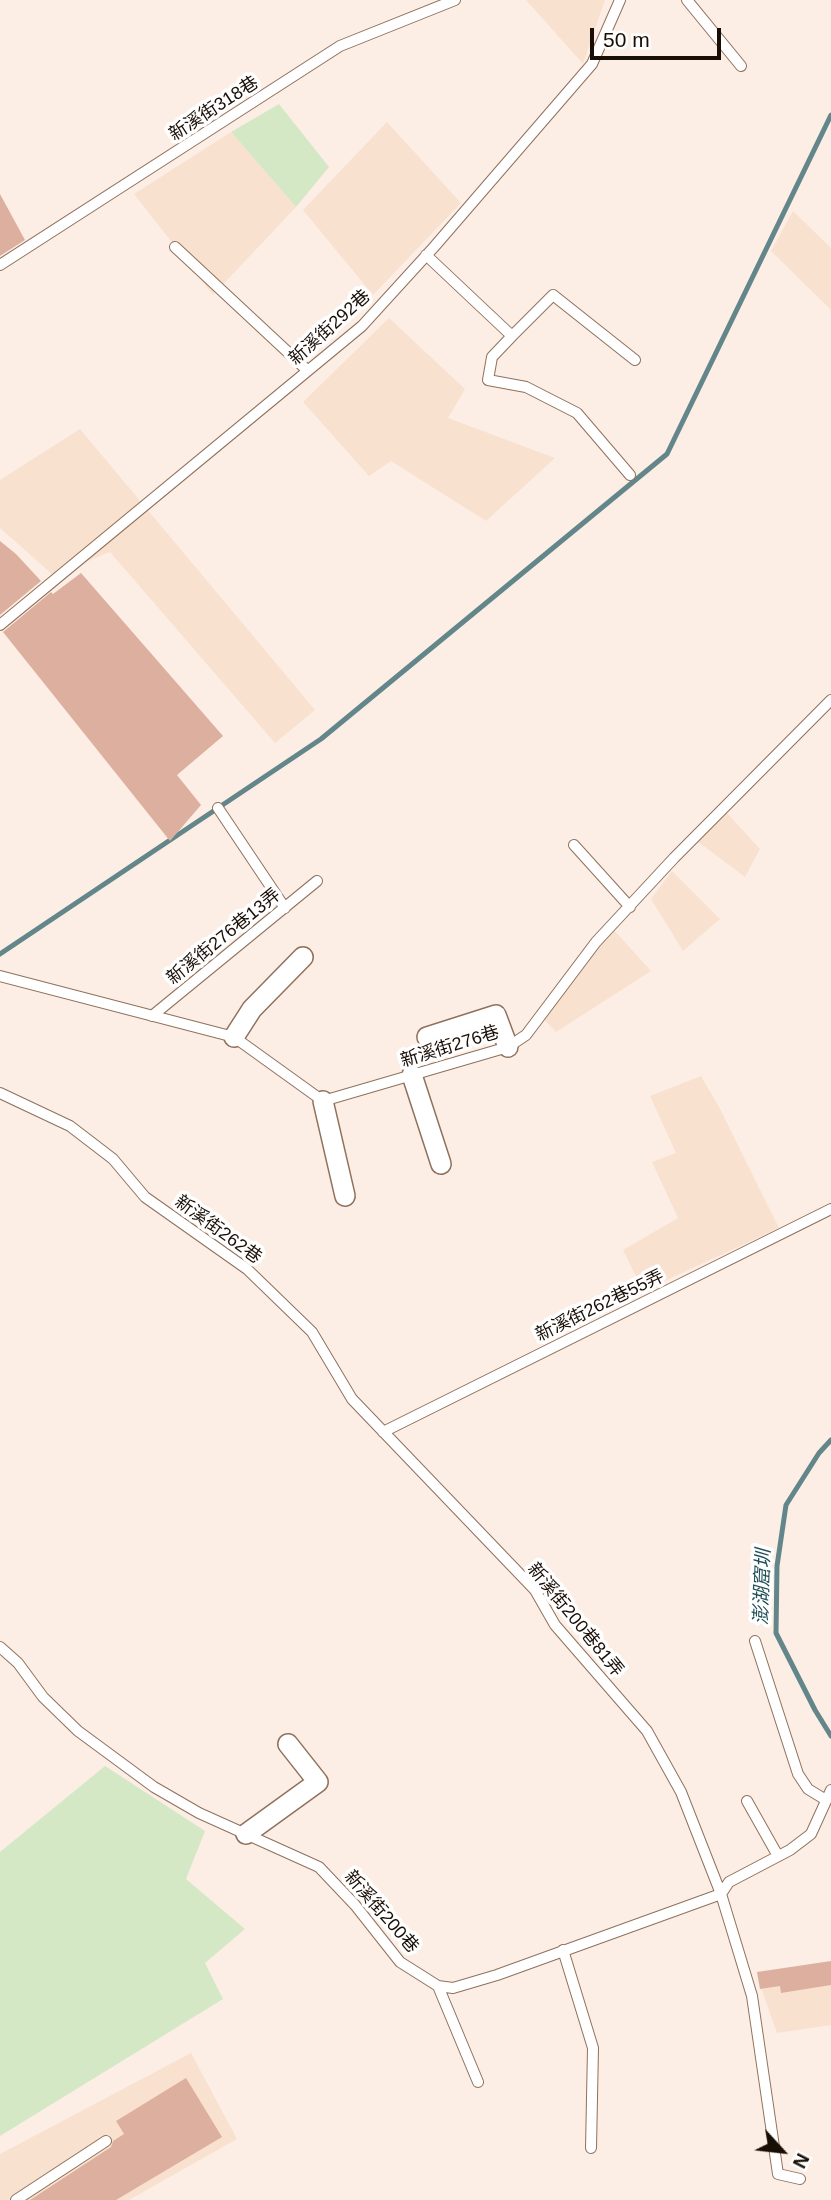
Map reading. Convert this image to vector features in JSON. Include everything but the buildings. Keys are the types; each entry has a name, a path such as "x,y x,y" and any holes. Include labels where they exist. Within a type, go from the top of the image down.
{"street":[{"path":"234,1037 252,1009 303,957"},
{"path":"427,1037 496,1015 508,1047"},
{"path":"412,1075 441,1164"},
{"path":"323,1101 345,1196"},
{"path":"246,1834 318,1782 288,1744"}],"lane":[{"name":"新溪街318巷","path":"0,265 340,46 440,3 455,0"},
{"name":"新溪街292巷","path":"0,625 362,326 592,64 620,0"},
{"path":"687,0 741,66"},
{"path":"175,247 307,370"},
{"path":"426,255 512,336"},
{"path":"630,475 577,413 526,387 488,380 492,357 552,295 635,360"},
{"name":"新溪街276巷","path":"323,1101 508,1047 526,1035 596,942 674,858 831,700"},
{"path":"218,808 285,908"},
{"path":"574,845 630,907"},
{"name":"新溪街276巷13弄","path":"152,1016 317,881"},
{"path":"0,976 234,1037 323,1101"},
{"name":"新溪街262巷","path":"0,1093 70,1126 113,1159 145,1197 247,1269 312,1332 352,1399 383,1432"},
{"name":"新溪街262巷55弄","path":"383,1432 831,1209"},
{"name":"新溪街200巷81弄","path":"383,1432 535,1590 555,1625 647,1731 681,1792 721,1894 752,1996 778,2174 800,2179"},
{"path":"438,1986 453,1988 497,1975 721,1894 729,1882 778,1856 811,1834 828,1795 808,1789 799,1774 755,1641"},
{"name":"新溪街200巷","path":"0,1647 18,1663 43,1697 78,1731 154,1787 199,1812 320,1867 355,1905 400,1962 438,1986"},
{"path":"747,1801 778,1856"},
{"path":"564,1950 593,2048 591,2148"},
{"path":"438,1986 478,2082"},
{"path":"16,2200 106,2141"}],"shaded area":[{"path":"526,0 605,0 583,64"},
{"path":"387,122 461,203 373,295 303,210"},
{"path":"231,132 296,207 213,295 134,194"},
{"path":"793,211 831,248 831,310 771,251"},
{"path":"389,318 465,389 448,418 555,458 486,521 391,461 369,476 303,402"},
{"path":"80,429 315,710 275,743 110,552 53,575 0,528 0,480"},
{"path":"727,813 760,849 745,877 697,841"},
{"path":"672,871 720,919 683,951 651,899"},
{"path":"613,929 651,971 556,1032 544,1019"},
{"path":"701,1076 779,1228 643,1291 623,1250 678,1218 652,1162 676,1153 650,1096"},
{"path":"831,1963 831,2025 777,2033 760,1985"},
{"path":"191,2053 237,2139 129,2200 0,2200 0,2154"}],"green space":[{"path":"279,104 329,167 296,207 231,132"},
{"path":"105,1766 205,1831 186,1879 245,1929 205,1963 223,1999 0,2136 0,1852"}],"waterway":[{"path":"0,954 321,739 667,454 831,115"},
{"name":"澎湖窟圳","path":"831,1440 819,1453 786,1505 777,1566 776,1633 831,1736"}]}
